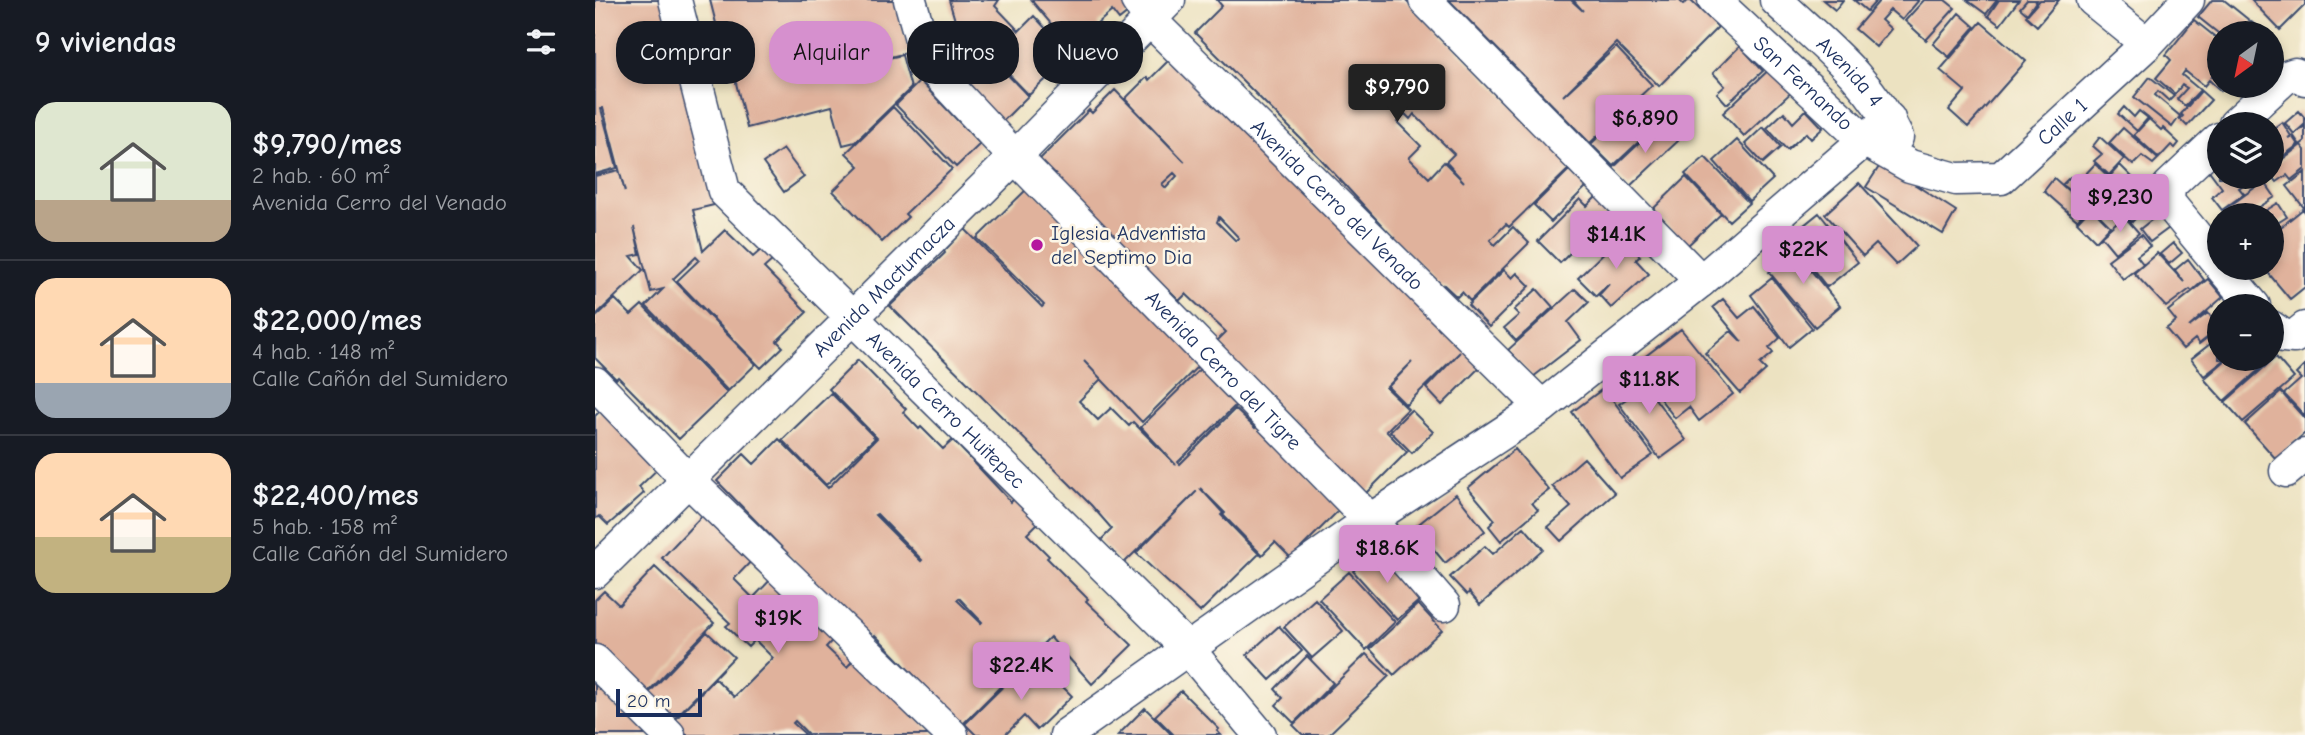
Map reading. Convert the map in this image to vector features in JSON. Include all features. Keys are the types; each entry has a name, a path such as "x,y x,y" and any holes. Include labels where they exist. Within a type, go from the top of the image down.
{"street":[{"name":"Avenida Cerro Huitepec","path":"675,0 724,191 1188,649 1260,735"},
{"name":"Avenida Cerro del Tigre","path":"910,0 928,64 1015,157 1370,520 1444,605"},
{"path":"1425,0 1701,281"},
{"name":"San Fernando","path":"1714,0 1864,140"},
{"name":"Avenida 4","path":"1776,0 1851,70 1889,119"},
{"path":"2092,0 2147,44"},
{"name":"Calle 1","path":"1864,140 1910,166 1956,179 2001,178 2147,44 2188,0"},
{"name":"Avenida Mactumacza","path":"595,572 1015,157 1152,7"},
{"name":"Avenida Cerro del Venado","path":"1152,7 1542,407"},
{"path":"2248,112 2287,77 2295,74 2305,79"},
{"path":"1066,735 1370,520 1542,407 1701,281 1889,119 1910,166"},
{"path":"2207,150 2169,186 2167,192 2168,202 2207,249"},
{"path":"2233,280 2245,294"},
{"path":"2284,336 2294,337 2305,328"},
{"path":"595,383 687,479 952,735"},
{"path":"595,661 669,735"}],"building":[{"path":"595,0 664,0 669,21 616,21 616,84 684,84 714,205 693,210 703,251 725,230 753,257 762,249 773,260 764,268 807,312 777,341 783,347 761,368 677,281 699,260 696,257 673,279 756,364 728,391 646,306 663,289 651,292 634,227 640,254 631,256 643,270 595,316 595,176 619,170 625,192 603,108 601,109 617,168 595,174"},
{"path":"710,0 894,0 907,42 907,53 893,56 893,21 769,21 769,84 893,84 893,57 902,55 907,84 911,88 855,142 843,145 832,106 747,128 736,84 755,84 755,21 715,21"},
{"path":"949,0 999,0 995,6 1009,21 955,21"},
{"path":"1031,0 1127,0 1134,8 1119,20 1112,11 1100,21 1049,21"},
{"path":"1217,0 1405,0 1574,164 1509,227 1506,224 1490,240 1495,245 1513,227 1529,243 1470,301 1462,292 1457,297 1444,285 1443,287 1195,33 1222,6","holes":["1385,93 1410,119 1414,114 1454,154 1446,162 1464,182 1444,162 1429,178 1409,158 1421,146 1397,122 1404,115"]},
{"path":"1449,0 1571,0 1583,11 1573,0 1679,0 1683,4 1690,0 1718,27 1659,86 1616,43 1563,96 1616,47 1652,85 1590,143"},
{"path":"1823,0 1843,0 1835,10"},
{"path":"1854,0 1877,0 1867,11"},
{"path":"1880,0 1919,0 1902,20 1890,10 1881,20 1891,29 1876,47 1855,29"},
{"path":"1924,0 1945,0 1955,8 1926,40 1905,21"},
{"path":"1967,0 1997,0 1986,14"},
{"path":"1999,0 2019,0 2000,25 1988,16"},
{"path":"2027,0 2037,0 2027,14 2020,8"},
{"path":"2040,0 2059,0 2037,26 2026,16"},
{"path":"2212,0 2224,0 2250,21 2207,21 2207,24 2198,17"},
{"path":"2251,0 2305,0 2305,5 2284,26 2284,21 2271,21"},
{"path":"1959,13 1975,27 1949,57 1933,44"},
{"path":"1034,16 1039,21 1033,21 1033,84 1041,84 1029,95 1018,84 1019,31"},
{"path":"2194,20 2207,30 2207,82 2204,86 2185,71 2182,75 2200,90 2185,106 2177,99 2187,88 2182,85 2175,94 2156,78 2171,60 2166,55"},
{"path":"1981,22 2026,61 1968,127 1949,110 1965,91 1940,70"},
{"path":"1740,46 1763,71 1727,104 1717,93 1725,86 1713,73"},
{"path":"1179,50 1482,365 1442,405 1426,388 1460,352 1406,405 1388,387 1412,362 1386,388 1408,409 1386,431 1407,452 1363,496 1214,344 1226,332 1186,294 1179,301 1037,162 1089,110 1092,113 1115,90 1185,162 1125,99 1143,84 1147,77 1149,80","holes":["1174,173 1177,176 1166,188 1162,184","1219,217 1239,238 1236,241 1217,222"]},
{"path":"1774,65 1796,88 1744,136 1723,113"},
{"path":"2150,77 2174,96 2169,101 2158,91 2155,95 2180,116 2172,127 2134,97"},
{"path":"917,84 923,84 980,144 956,167 896,105"},
{"path":"963,84 1016,84 1028,96 1001,123"},
{"path":"2201,91 2211,100 2187,126 2180,119 2183,116 2181,114"},
{"path":"1641,96 1663,119 1613,166 1591,144"},
{"path":"893,107 952,169 905,214 908,217 882,242 833,191 859,166 846,153"},
{"path":"2124,107 2134,117 2139,111 2148,118 2137,131 2118,114"},
{"path":"1806,110 1823,128 1811,139 1806,133 1787,150 1767,128 1784,112 1793,123"},
{"path":"2299,111 2305,118 2305,124 2294,134 2285,123"},
{"path":"2149,119 2179,143 2175,148 2171,145 2159,158 2134,135"},
{"path":"1661,123 1678,141 1629,187 1612,169"},
{"path":"2284,125 2291,136 2288,138 2292,136 2298,145 2284,155"},
{"path":"2305,126 2305,141 2300,145 2293,135"},
{"path":"1763,127 1781,147 1763,163 1745,144"},
{"path":"2123,128 2158,159 2153,164 2142,156 2133,165 2109,143"},
{"path":"2100,137 2124,159 2109,175 2094,161 2102,154 2093,146"},
{"path":"1737,140 1773,179 1749,201 1714,161"},
{"path":"2301,145 2305,150 2305,169 2291,180 2287,175 2284,177 2284,158"},
{"path":"783,149 804,177 784,192 763,163"},
{"path":"1705,157 1749,203 1729,221 1685,174"},
{"path":"1884,159 1900,175 1956,211 1943,234 1866,187"},
{"path":"2095,164 2108,176 2106,179 2109,177 2116,183 2110,190 2119,199 2109,209 2080,180"},
{"path":"2120,165 2137,182 2127,193 2110,176"},
{"path":"1569,170 1586,187 1551,222 1534,205"},
{"path":"2305,172 2305,209 2287,186"},
{"path":"1686,177 1721,214 1687,246 1652,210"},
{"path":"2070,177 2093,196 2087,204 2062,185"},
{"path":"2054,178 2088,208 2077,220 2044,191"},
{"path":"1859,183 1917,246 1896,265 1876,244 1863,256 1825,214"},
{"path":"1030,186 1204,360 1142,422 1084,361 1101,379 1079,401 1098,420 1111,408 1129,426 1133,422 1176,465 1141,427 1202,367 1238,403 1178,462 1180,464 1235,409 1255,428 1257,426 1340,509 1291,558 1275,542 1262,555 1200,488 1223,513 1221,515 1259,554 1200,612 1136,553 1197,491 1123,564 1100,541 1112,529 1091,505 890,306 945,253 965,229 1042,307 1044,305 977,238"},
{"path":"2221,189 2240,189 2244,194 2232,203 2217,203 2212,197"},
{"path":"2253,189 2270,189 2275,197 2266,203 2234,203"},
{"path":"1599,194 1614,209 1560,263 1538,241 1580,199 1587,206"},
{"path":"2131,195 2145,208 2132,222 2118,209"},
{"path":"2091,207 2110,226 2096,241 2077,222"},
{"path":"2303,209 2305,287 2290,299 2274,280 2284,280 2284,224"},
{"path":"1819,213 1858,262 1827,287 1788,238"},
{"path":"2159,214 2169,228 2150,242 2140,229"},
{"path":"2124,216 2139,233 2115,253 2101,236"},
{"path":"1628,229 1641,243 1634,250 1640,256 1636,260 1649,274 1611,308 1599,295 1609,284 1596,296 1578,278"},
{"path":"2141,235 2150,246 2137,256 2143,264 2123,279 2108,260"},
{"path":"1787,241 1840,306 1815,327 1769,272 1782,261 1774,252"},
{"path":"2173,243 2182,253 2169,264 2160,254"},
{"path":"2157,253 2184,282 2175,270 2188,259 2204,280 2166,307 2134,273"},
{"path":"1504,270 1512,278 1517,273 1530,286 1489,327 1468,305"},
{"path":"1772,278 1812,328 1789,347 1751,295"},
{"path":"2207,280 2220,294 2207,294 2207,311 2189,327 2207,314 2207,338 2199,344 2195,339 2183,349 2166,329 2176,321 2168,311"},
{"path":"1537,289 1553,307 1516,341 1504,328 1519,315 1514,310"},
{"path":"1575,289 1589,302 1568,322 1581,340 1533,377 1508,350"},
{"path":"615,299 631,315 642,305 727,393 679,439 618,377 616,379 595,358 595,318"},
{"path":"1723,299 1739,318 1754,306 1780,338 1769,348 1773,353 1760,364 1766,370 1740,393 1705,353 1731,331 1742,342 1713,307"},
{"path":"1681,329 1733,394 1699,421 1689,407 1675,418 1634,365"},
{"path":"2207,346 2207,371 2210,371 2204,376 2191,359"},
{"path":"858,360 906,409 903,412 919,429 921,427 943,449 953,440 1011,502 1015,498 1039,522 1027,534 1088,599 1086,601 1132,645 1092,684 1050,637 962,725 875,635 871,639 717,481 744,454 754,464 779,439 828,488 877,438 829,389","holes":["877,514 922,560 921,561 875,515","959,598 982,622 981,623 957,600"]},
{"path":"2305,365 2305,416 2284,394 2301,379 2296,374"},
{"path":"2284,366 2294,378 2243,422 2225,402 2260,371 2284,371"},
{"path":"1632,368 1686,440 1660,459 1619,404 1629,397 1616,380"},
{"path":"2213,371 2258,371 2224,401 2204,379"},
{"path":"1604,388 1653,455 1620,478 1572,412"},
{"path":"2281,392 2305,419 2305,433 2276,459 2245,424"},
{"path":"831,393 875,438 826,485 782,440"},
{"path":"611,400 668,459 639,487 644,493 608,525 599,516 595,519 595,416"},
{"path":"1411,410 1433,432 1412,453 1390,431"},
{"path":"1515,449 1549,490 1532,503 1538,510 1501,541 1489,526 1495,520 1468,488"},
{"path":"1584,458 1615,493 1561,541 1548,527 1571,507 1552,486"},
{"path":"1456,494 1485,531 1445,563 1415,527"},
{"path":"711,506 758,554 734,579 753,598 775,575 838,634 826,647 847,667 857,656 935,735 809,735 795,721 793,723 806,735 683,735 671,724 715,678 734,697 773,658 755,640 748,647 726,626 730,623 662,558"},
{"path":"1524,527 1543,549 1480,605 1450,577 1485,546 1493,554"},
{"path":"1376,550 1421,599 1397,620 1353,571"},
{"path":"655,567 714,623 647,693 595,644 595,600 604,591 619,605"},
{"path":"1349,572 1395,622 1366,650 1319,599"},
{"path":"1315,599 1343,631 1312,658 1284,627"},
{"path":"1418,604 1442,630 1394,675 1370,649"},
{"path":"1279,626 1302,651 1270,680 1247,655"},
{"path":"707,632 734,657 671,722 645,697"},
{"path":"1366,654 1389,676 1328,735 1303,735 1293,725"},
{"path":"1307,656 1333,683 1294,723 1276,705 1283,698 1275,689"},
{"path":"1033,657 1072,696 1037,730 1024,716 1005,735 976,735 965,724"},
{"path":"595,678 657,735 595,735"},
{"path":"1181,691 1219,729 1217,731 1221,735 1174,735 1155,716"},
{"path":"1145,708 1172,735 1118,735"}],"place":[{"name":"Iglesia Adventista del Septimo Dia","path":"1037,245"}]}
